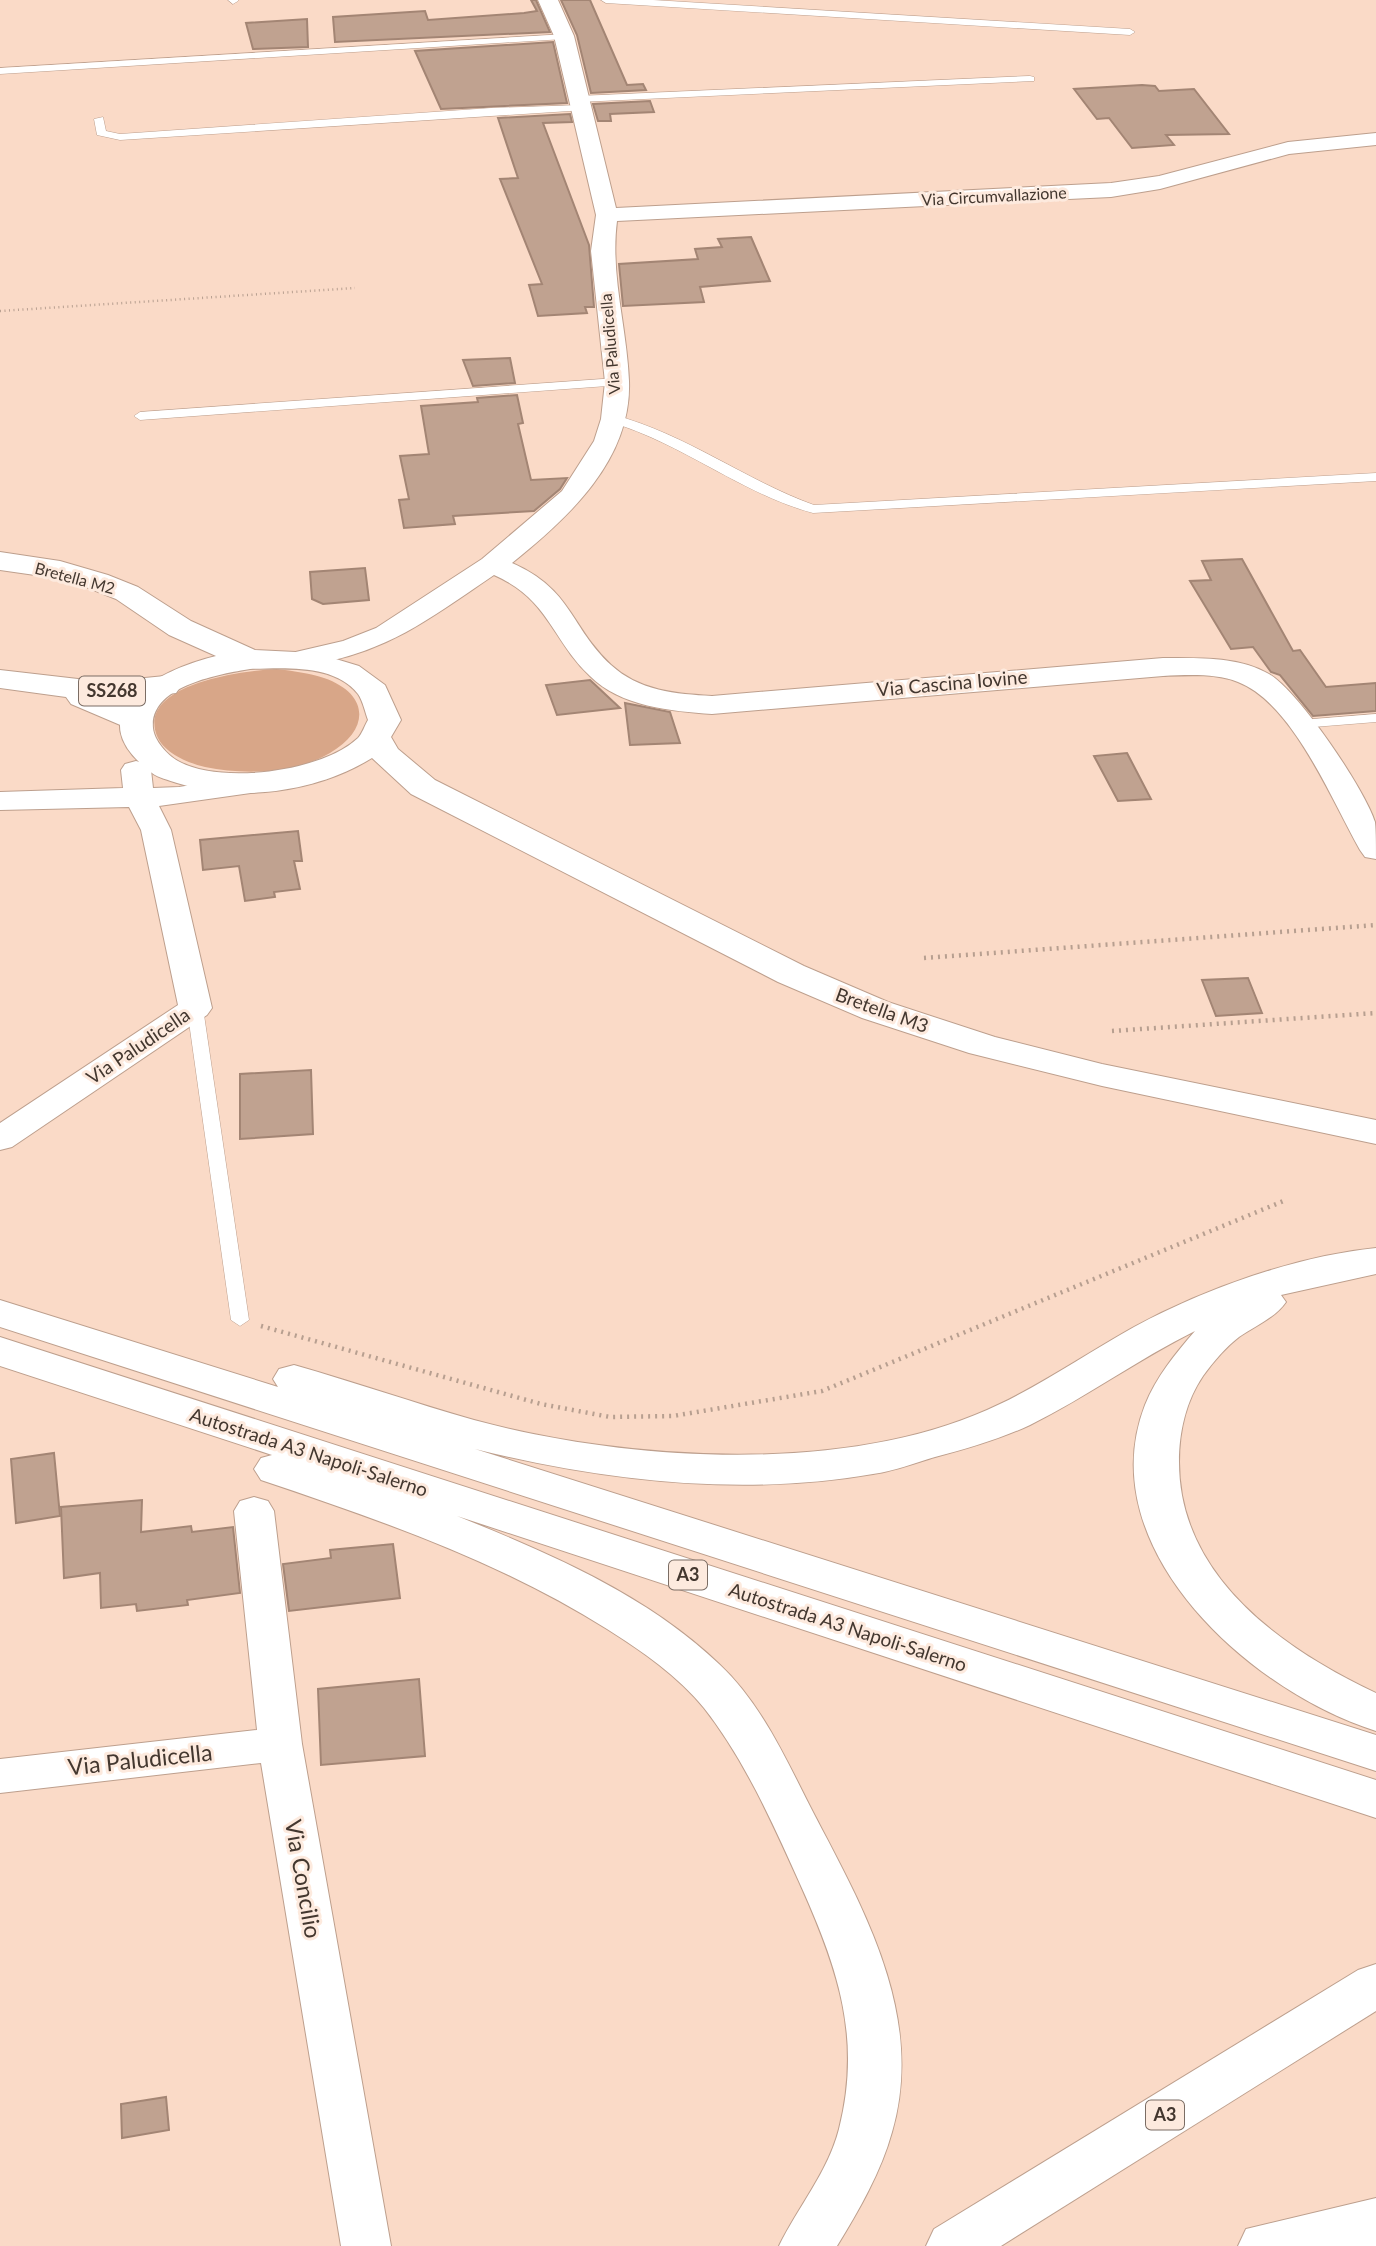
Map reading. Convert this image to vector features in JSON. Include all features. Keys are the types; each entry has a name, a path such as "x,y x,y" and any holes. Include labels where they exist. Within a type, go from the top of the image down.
{"main road":[{"name":"Bretella M2","path":"0,562 60,570 97,581 136,598 180,628 250,660"},
{"path":"174,681 186,655 180,628"},
{"path":"250,660 297,660 339,670 363,682 379,698 383,709 383,724 375,738 341,764 316,773 258,783 229,783 176,771 157,761 139,759 151,696 174,681 204,669 250,660"},
{"name":"SS268","path":"0,679 104,692 174,681"},
{"name":"SS268","path":"58,687 139,759"},
{"name":"Bretella M3","path":"375,738 387,755 423,787 791,974 875,1010 982,1045 1102,1075 1376,1132"},
{"name":"Bretella M3","path":"316,773 423,787"},
{"path":"0,1305 249,1365 468,1433 526,1447 662,1468 739,1470 807,1467 875,1459 943,1440 1014,1415 1150,1336 1236,1294 1357,1262 1376,1261"},
{"path":"1302,1278 1213,1337 1188,1366 1167,1402 1156,1440 1156,1484 1169,1528 1190,1573 1227,1617 1273,1655 1342,1698 1376,1713"},
{"name":"Autostrada A3 Napoli-Salerno","path":"0,1312 1376,1753"},
{"name":"Autostrada A3 Napoli-Salerno","path":"0,1351 1376,1798"},
{"path":"0,1365 179,1437 416,1516 476,1539 563,1579 632,1622 690,1664 728,1707 762,1760 855,1948 870,1993 876,2038 875,2097 860,2154 836,2205 807,2246"},
{"name":"A3","path":"954,2246 1376,1985"},
{"path":"1266,2246 1376,2222"}],"street":[{"name":"Via Paludicella","path":"297,660 352,648 386,634 492,565 528,537 572,496 597,459 614,419 617,382 602,251 607,215 564,36 548,0"},
{"name":"Via Circumvallazione","path":"607,215 1111,190 1160,182 1288,148 1376,139"},
{"name":"Via Cascina Iovine","path":"492,565 534,585 556,608 583,650 607,677 638,693 674,703 712,705 1048,674 1194,667 1225,670 1257,679 1277,694 1301,724 1376,850"},
{"name":"Via Paludicella","path":"363,682 369,659 386,634"},
{"name":"Via Paludicella","path":"0,1139 195,1008 139,759"},
{"path":"0,801 37,800 139,759 215,792"},
{"path":"156,830 167,811 215,792 258,783"},
{"name":"Via Concilio","path":"254,1511 280,1744 366,2246"},
{"name":"Via Paludicella","path":"0,1776 280,1744"}],"lane":[{"path":"606,0 1130,32"},
{"path":"0,71 564,36"},
{"path":"99,119 101,134 120,137 580,103 1030,79"},
{"path":"139,416 617,382"},
{"path":"614,419 649,428 765,490 813,509 1376,477"},
{"path":"1301,724 1376,718"},
{"path":"195,1008 240,1320"}],"path":[{"path":"0,311 355,288"},
{"path":"924,958 1376,925"},
{"path":"1112,1031 1376,1013"},
{"path":"240,1320 541,1404 610,1417 673,1416 822,1391 1286,1200"}],"shaded area":[{"path":"277,669 324,678 350,693 357,703 358,723 343,744 316,760 301,765 253,772 220,770 198,765 177,756 160,742 155,718 163,703 178,692 220,677"}],"building":[{"path":"531,0 536,0 550,32 335,42 333,17 425,11 428,20 537,11"},
{"path":"561,0 590,0 627,85 643,84 646,90 591,93 577,35"},
{"path":"307,19 308,47 253,49 246,23"},
{"path":"553,42 567,103 441,109 415,51"},
{"path":"1155,86 1159,91 1194,89 1229,134 1166,135 1174,145 1132,148 1109,118 1097,119 1074,89"},
{"path":"650,101 654,112 610,114 611,121 598,121 593,104"},
{"path":"570,114 572,122 543,123 589,245 594,307 585,307 587,313 538,316 529,285 542,284 500,179 518,178 498,118"},
{"path":"751,237 770,281 700,287 704,302 623,306 619,264 698,259 695,249 722,247 718,239"},
{"path":"510,358 515,383 473,386 463,360"},
{"path":"517,395 523,423 518,424 531,480 567,478 560,489 534,511 453,516 455,524 404,528 399,500 409,499 400,456 429,454 421,406 478,402 477,398"},
{"path":"1242,559 1293,651 1300,650 1326,687 1376,683 1376,711 1313,716 1280,675 1271,672 1253,647 1231,649 1190,581 1211,580 1202,561"},
{"path":"365,568 369,600 323,604 312,599 310,572"},
{"path":"590,680 620,708 557,715 546,685"},
{"path":"625,703 670,712 680,743 630,745"},
{"path":"1127,753 1151,799 1118,801 1094,756"},
{"path":"298,831 302,861 294,861 300,889 274,892 275,897 245,901 239,866 203,870 200,840"},
{"path":"1248,978 1262,1013 1216,1016 1202,980"},
{"path":"311,1070 313,1134 240,1139 240,1074"},
{"path":"54,1453 60,1516 16,1523 11,1459"},
{"path":"142,1500 141,1532 191,1526 192,1532 233,1527 240,1593 187,1600 188,1605 137,1611 136,1604 101,1608 100,1573 64,1578 61,1507"},
{"path":"393,1544 400,1598 289,1611 283,1564 331,1558 330,1550"},
{"path":"419,1679 425,1756 321,1765 318,1689"},
{"path":"166,2097 169,2130 122,2138 121,2104"}]}
